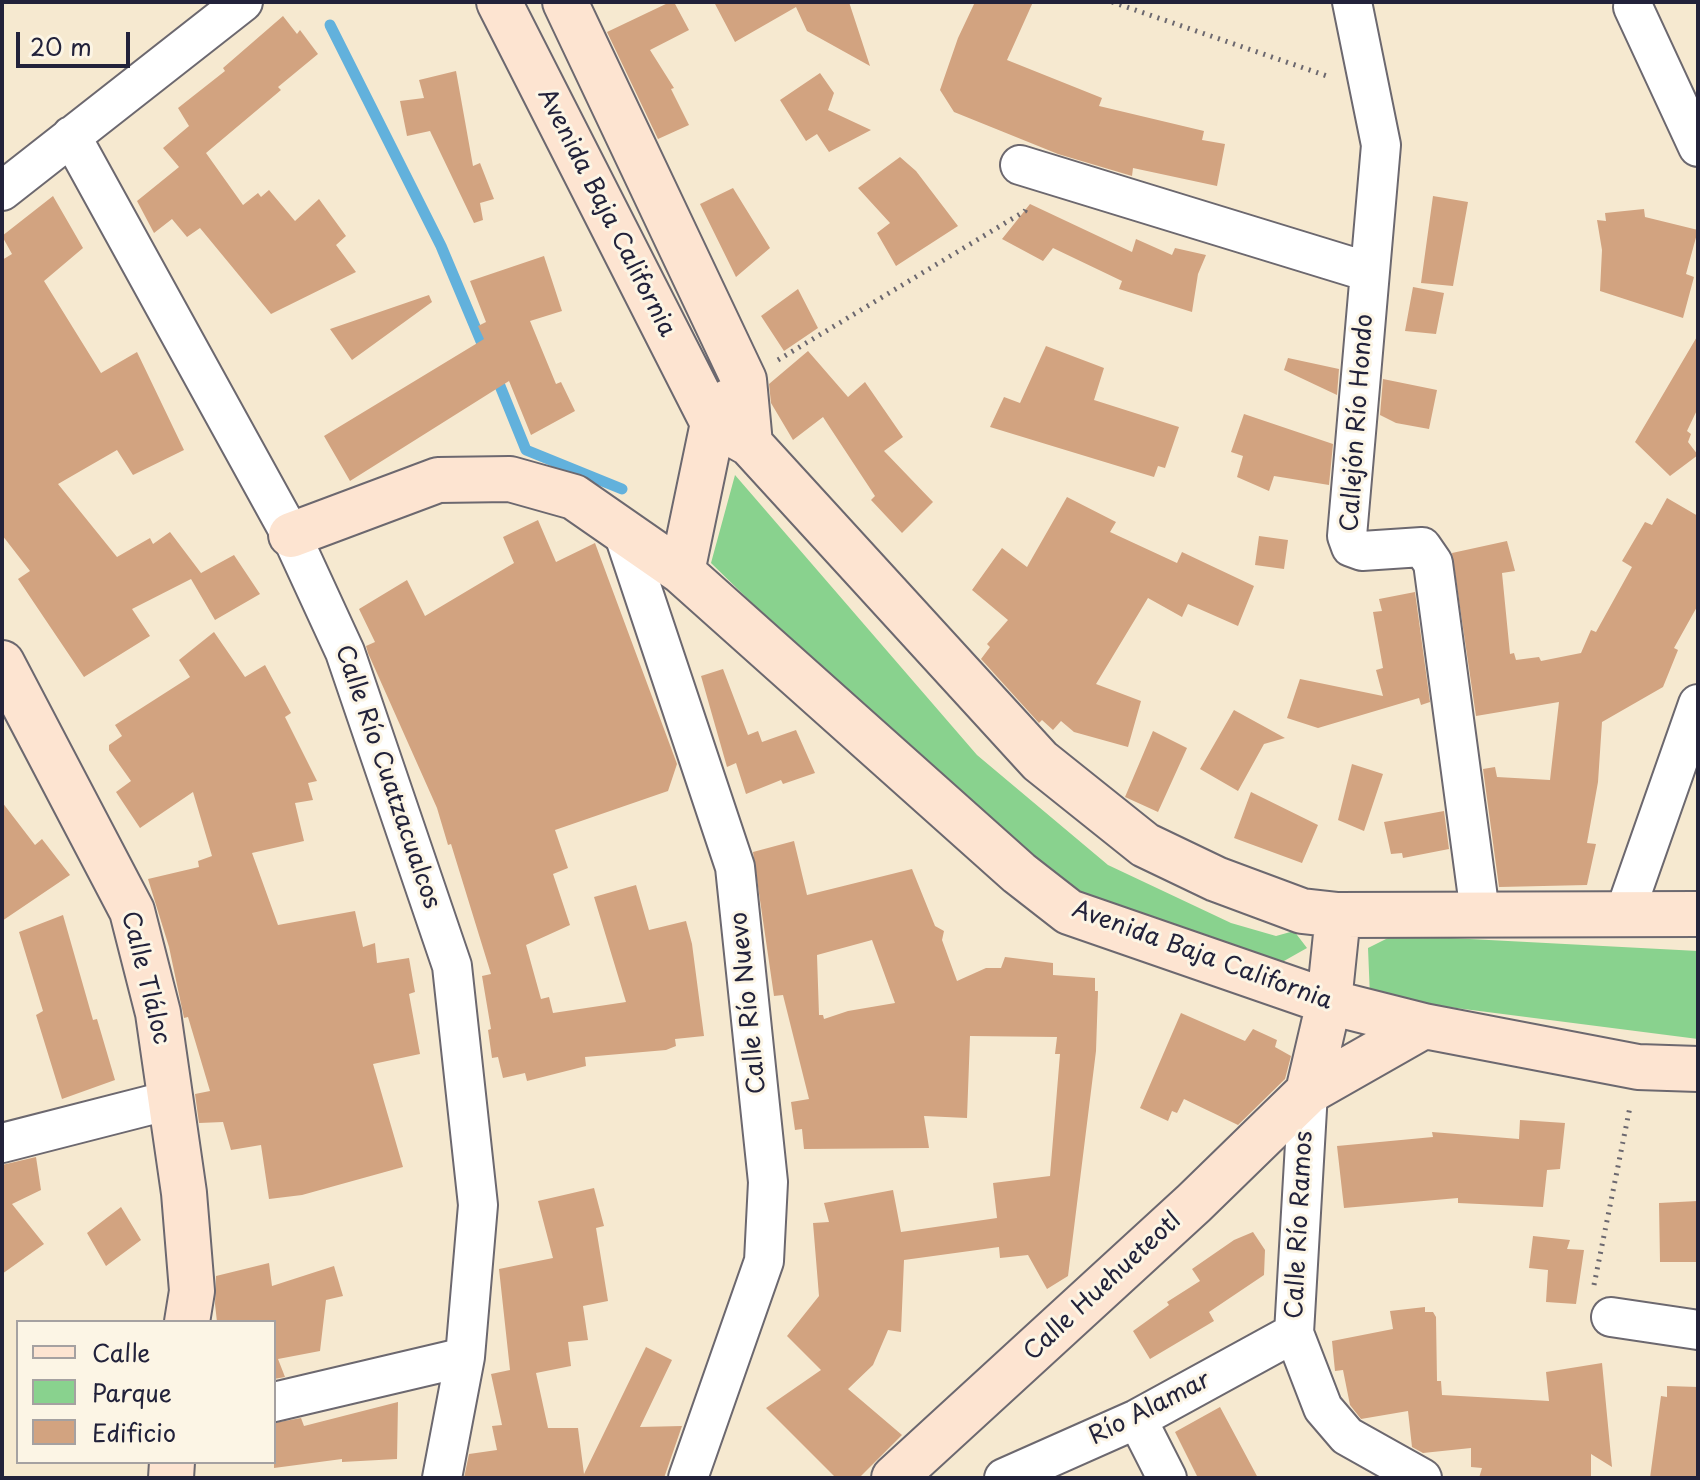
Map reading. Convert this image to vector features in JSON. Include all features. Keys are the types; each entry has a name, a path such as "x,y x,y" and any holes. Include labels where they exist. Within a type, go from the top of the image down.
{"street":[{"path":"2,191 243,2"},
{"name":"Avenida Baja California","path":"499,2 731,434 1040,761 1145,845 1216,879 1302,911 1338,915 1698,914"},
{"name":"Avenida Baja California","path":"565,2 744,380"},
{"name":"Callejón Río Hondo","path":"1352,2 1381,145 1347,536 1351,547 1362,551 1422,547 1433,563 1480,913"},
{"path":"1633,7 1698,147"},
{"name":"Calle Río Cuatzacualcos","path":"71,136 291,535 345,652 452,966 478,1205 465,1357 442,1478"},
{"path":"1030,168 1369,272"},
{"path":"682,572 731,434 744,380"},
{"name":"Avenida Baja California","path":"291,535 438,480 510,479 574,497 682,572 1019,873 1069,912 1329,1002 1424,1026 1638,1067 1698,1069"},
{"name":"Calle Río Nuevo","path":"623,532 735,867 768,1182 764,1261 688,1478"},
{"name":"Calle Tláloc","path":"2,663 132,911 158,1013 170,1100 192,1291 187,1320"},
{"path":"1625,912 1698,704"},
{"name":"Calle Río Ramos","path":"1338,915 1329,1002 1308,1092 1294,1333 1323,1408 1347,1436 1422,1478"},
{"name":"Calle Huehueteotl","path":"894,1478 1194,1203 1308,1092 1424,1026"},
{"path":"2,1143 170,1100"},
{"path":"1611,1317 1698,1330"},
{"name":"Río Alamar","path":"1004,1478 1137,1419 1294,1333"},
{"path":"276,1402 465,1357"},
{"path":"1137,1419 1167,1478"}],"path":[{"path":"1112,2 1370,90"},
{"path":"744,380 1025,211 1030,168"},
{"path":"1611,1317 1593,1287 1638,1067"}],"green space":[{"path":"735,475 977,755 1108,865 1231,923 1276,936 1294,931 1307,948 1268,970 1063,896 958,804 711,563"},
{"path":"1394,935 1698,951 1698,1039 1370,997 1368,948"}],"building":[{"path":"674,2 689,30 650,50 674,88 671,89 689,125 658,139 607,32"},
{"path":"714,2 849,2 870,66 807,31 796,7 735,42"},
{"path":"975,2 1033,2 1007,60 1102,98 1099,106 1204,131 1202,140 1225,144 1217,186 1133,168 1132,176 1058,154 954,112 940,90 958,38"},
{"path":"283,16 297,34 300,30 318,54 278,87 281,90 206,153 243,205 258,193 261,197 269,190 295,221 319,199 346,236 336,245 356,272 271,314 200,228 187,237 172,219 154,233 137,201 179,167 163,148 189,126 178,108 225,71 223,68"},
{"path":"456,71 473,166 480,163 494,199 480,203 483,220 474,223 430,131 407,136 400,101 424,98 419,80"},
{"path":"820,73 834,93 828,110 871,130 829,152 817,134 806,141 780,100"},
{"path":"900,157 916,171 958,226 896,266 877,233 890,223 858,188"},
{"path":"733,188 770,248 736,277 700,204"},
{"path":"53,196 83,248 44,281 101,373 137,352 184,450 133,475 117,450 58,484 117,557 150,538 153,544 170,532 201,573 234,555 260,594 215,620 191,579 132,609 150,636 84,677 18,579 30,571 2,535 2,260 12,254 2,236"},
{"path":"1433,196 1468,202 1453,286 1421,283"},
{"path":"1030,204 1132,252 1136,239 1172,255 1175,248 1206,255 1198,274 1192,312 1119,289 1122,281 1053,248 1043,261 1002,239"},
{"path":"1644,209 1645,217 1698,230 1686,274 1694,277 1683,318 1600,291 1602,250 1597,220 1606,221 1605,213"},
{"path":"544,256 562,311 530,321 556,384 561,382 575,411 531,435 509,381 350,481 324,436 484,339 478,326 486,322 470,281"},
{"path":"1413,287 1444,293 1436,334 1405,331"},
{"path":"798,289 818,328 784,351 761,316"},
{"path":"429,295 432,302 352,360 330,329"},
{"path":"1698,335 1698,408 1687,431 1691,434 1688,442 1698,455 1670,476 1635,442"},
{"path":"1046,346 1104,368 1094,400 1179,427 1165,468 1158,466 1154,477 990,427 1004,397 1020,403"},
{"path":"808,351 848,397 865,382 903,437 884,451 933,502 902,533 871,500 875,496 823,417 793,440 771,403 769,384"},
{"path":"1288,358 1339,369 1337,395 1284,370"},
{"path":"1383,379 1437,390 1429,429 1396,423 1380,415"},
{"path":"1244,414 1333,444 1329,485 1274,476 1269,491 1237,477 1243,456 1231,452"},
{"path":"1067,497 1116,522 1110,532 1177,563 1182,552 1254,586 1238,626 1188,604 1182,617 1148,598 1096,684 1141,701 1128,747 1074,732 1061,721 1053,730 1042,720 1039,723 981,659 990,647 987,644 1008,620 972,590 1002,548 1027,567"},
{"path":"1667,498 1698,516 1698,605 1674,648 1678,650 1663,687 1602,722 1598,782 1587,843 1596,844 1587,885 1499,887 1483,769 1495,767 1497,777 1550,780 1559,702 1476,716 1452,553 1507,541 1515,571 1502,573 1510,654 1514,653 1516,660 1539,657 1541,661 1581,653 1591,630 1596,632 1632,567 1622,561 1645,522 1652,525"},
{"path":"538,520 556,562 595,543 677,764 668,791 555,830 568,868 553,874 570,925 526,945 541,999 549,997 553,1013 626,1002 594,897 636,885 649,930 686,921 704,1036 675,1039 676,1046 666,1050 585,1057 586,1066 527,1081 525,1073 503,1078 498,1057 492,1058 488,1030 491,1029 482,976 491,974 451,844 448,845 437,808 368,653 366,646 375,642 359,609 407,580 425,616 514,563 503,537"},
{"path":"1259,536 1288,540 1284,569 1255,565"},
{"path":"1415,592 1430,702 1421,705 1419,698 1318,728 1287,718 1300,679 1383,696 1376,670 1383,668 1373,612 1382,611 1379,599"},
{"path":"214,632 245,677 265,665 291,713 285,717 317,781 308,783 313,800 295,803 304,841 252,853 278,925 355,911 363,947 375,943 377,963 409,958 415,992 409,994 420,1054 373,1064 403,1167 302,1195 269,1199 261,1145 231,1150 223,1122 199,1123 195,1094 210,1091 188,1017 184,1018 169,947 148,879 199,867 198,861 212,856 193,792 140,828 116,792 131,781 109,750 109,745 122,736 115,725 190,677 179,660"},
{"path":"723,669 748,735 758,731 762,742 796,730 815,773 783,784 781,780 746,794 736,763 727,767 701,676"},
{"path":"1234,710 1285,738 1264,744 1238,791 1200,769"},
{"path":"1153,731 1187,748 1158,812 1125,797"},
{"path":"1352,764 1383,774 1364,831 1338,820"},
{"path":"1251,792 1318,825 1302,863 1234,838"},
{"path":"2,802 35,845 42,839 70,875 2,921"},
{"path":"1444,811 1449,849 1403,858 1402,853 1391,854 1384,822"},
{"path":"794,841 807,895 912,869 935,926 944,931 942,940 957,981 986,968 1001,968 1005,957 1053,963 1053,975 1095,978 1095,991 1098,991 1096,1051 1068,1276 1047,1289 1028,1255 1000,1258 999,1247 904,1260 901,1332 888,1330 873,1365 848,1389 902,1435 859,1478 836,1478 766,1408 821,1370 787,1336 819,1296 813,1223 829,1222 824,1203 893,1190 901,1232 997,1218 993,1183 1050,1176 1060,1054 1055,1054 1057,1037 970,1036 967,1118 924,1116 929,1148 804,1149 802,1129 795,1130 791,1102 809,1099 783,995 774,996 753,852","holes":["872,940 895,1003 848,1011 824,1019 823,1015 819,1015 817,955"]},
{"path":"63,915 93,1020 97,1019 115,1080 62,1099 36,1015 43,1011 19,932"},
{"path":"1181,1013 1245,1041 1253,1029 1277,1040 1275,1047 1291,1056 1285,1079 1238,1125 1184,1099 1177,1113 1172,1111 1168,1121 1140,1108"},
{"path":"1520,1120 1565,1123 1560,1169 1547,1170 1543,1207 1458,1203 1458,1198 1344,1208 1337,1146 1433,1137 1432,1132 1519,1139"},
{"path":"36,1157 41,1190 12,1204 44,1244 2,1274 2,1165"},
{"path":"594,1188 604,1226 596,1228 608,1301 583,1306 588,1340 568,1342 571,1366 536,1373 548,1428 578,1428 584,1474 646,1347 672,1360 640,1427 682,1426 664,1478 464,1478 469,1454 497,1450 492,1426 502,1425 491,1374 510,1370 499,1269 553,1258 538,1201"},
{"path":"1698,1201 1698,1262 1660,1262 1659,1203"},
{"path":"121,1207 141,1240 106,1266 87,1233"},
{"path":"1253,1232 1265,1250 1264,1275 1209,1312 1214,1321 1150,1359 1133,1331 1169,1305 1167,1302 1200,1281 1192,1269 1234,1240"},
{"path":"1533,1236 1570,1240 1567,1249 1584,1250 1576,1304 1546,1302 1548,1270 1529,1268"},
{"path":"269,1263 272,1286 334,1266 343,1296 326,1300 320,1351 278,1359 285,1377 276,1379 276,1320 217,1320 216,1276"},
{"path":"1425,1307 1425,1312 1433,1312 1436,1317 1437,1381 1441,1381 1442,1395 1549,1401 1546,1372 1602,1363 1612,1467 1591,1454 1591,1478 1479,1478 1482,1468 1471,1467 1471,1448 1423,1453 1412,1447 1408,1411 1361,1419 1350,1405 1343,1370 1335,1371 1332,1341 1393,1329 1390,1311"},
{"path":"1667,1386 1698,1387 1698,1478 1650,1478 1661,1396 1667,1397"},
{"path":"398,1402 397,1459 342,1462 342,1459 274,1468 276,1423 301,1418 304,1426"},
{"path":"1220,1407 1258,1478 1198,1478 1175,1432"}],"waterway":[{"path":"330,25 441,246 486,353"},
{"path":"496,376 526,450 622,489"}]}
